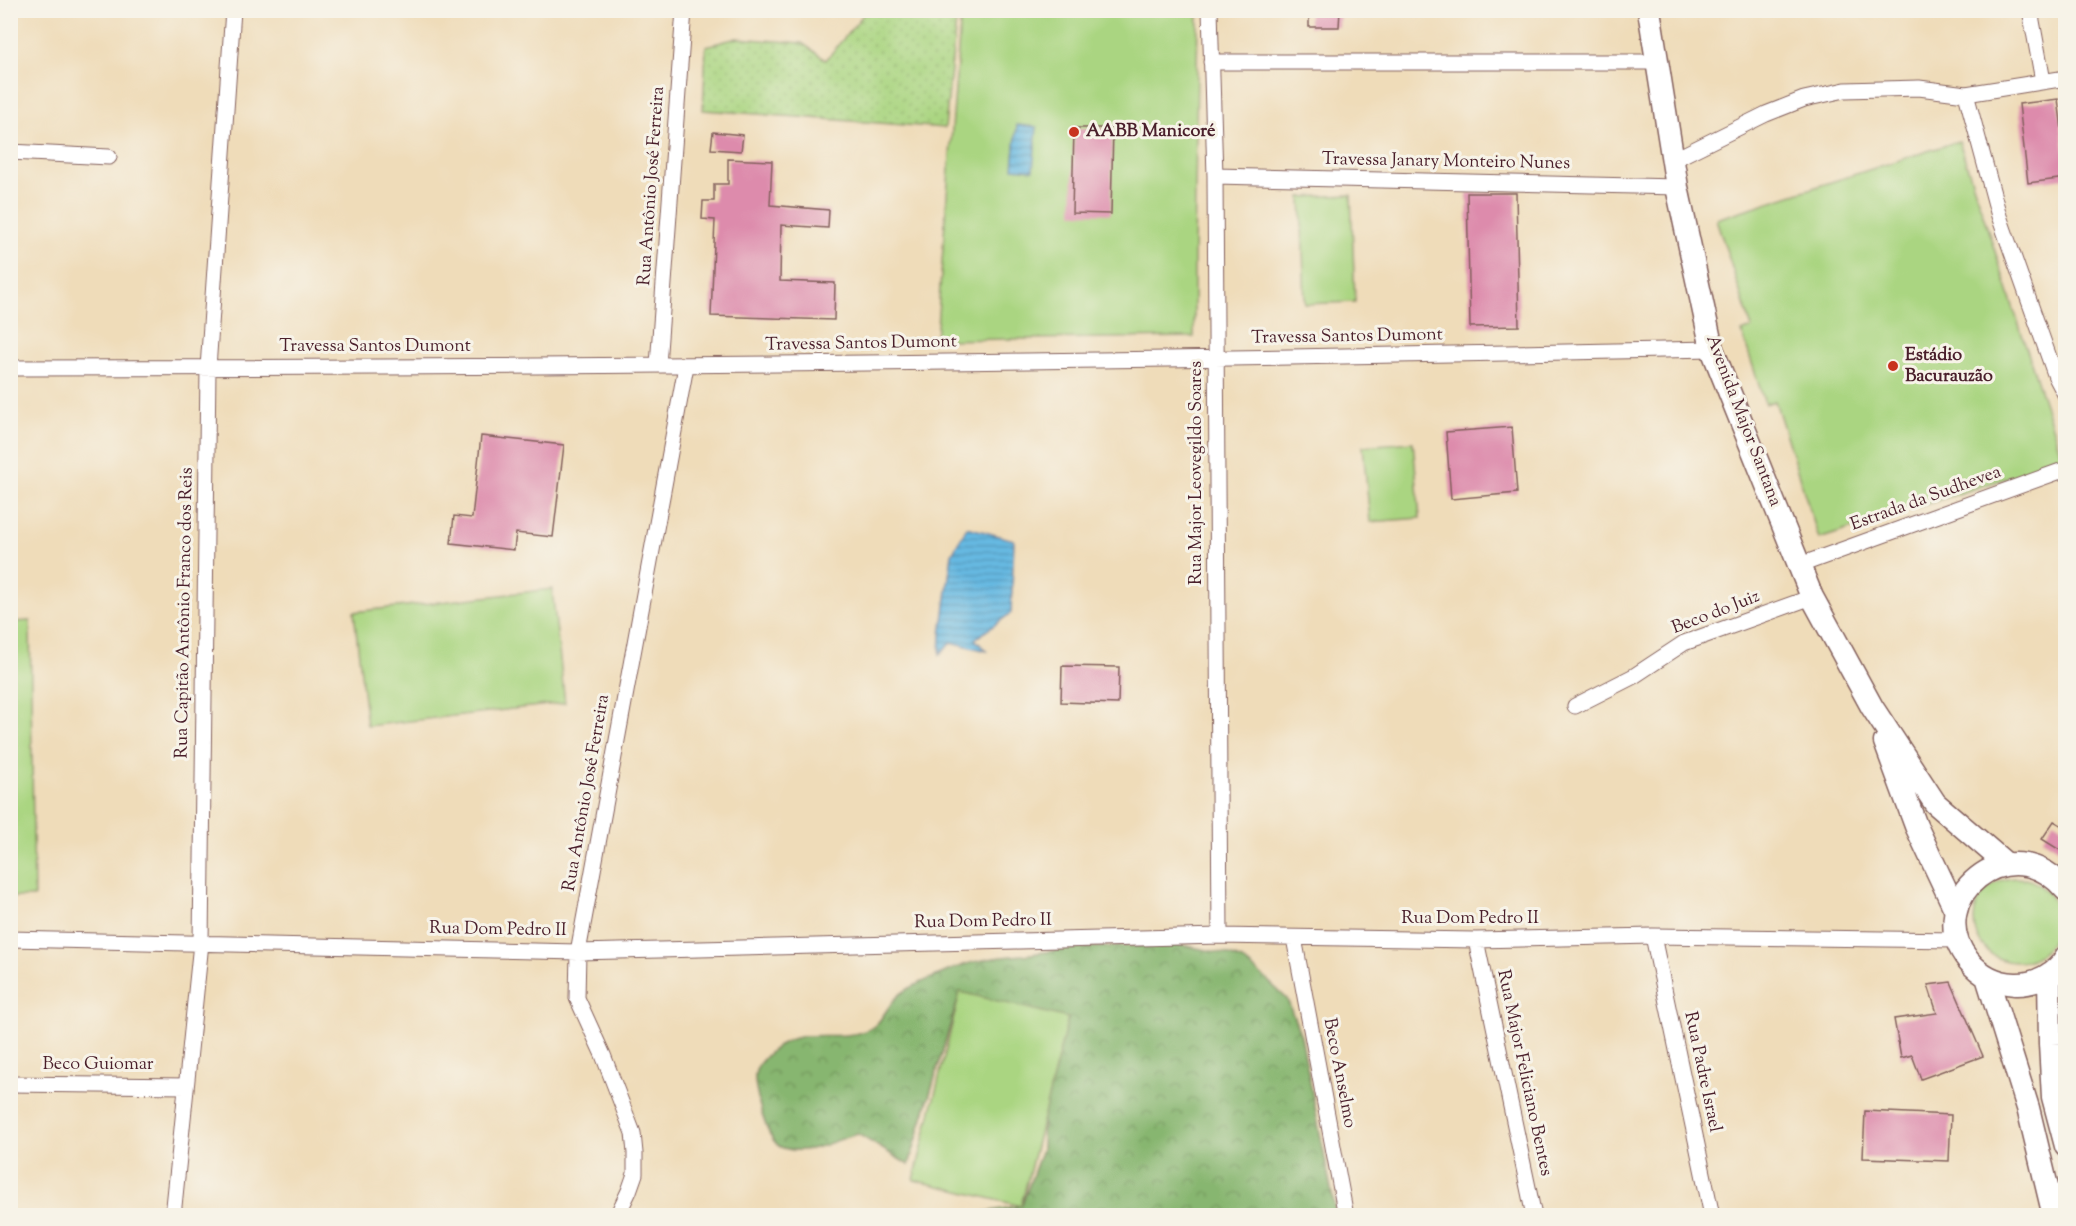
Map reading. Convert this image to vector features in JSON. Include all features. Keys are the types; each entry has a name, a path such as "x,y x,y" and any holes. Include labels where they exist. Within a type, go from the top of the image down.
{"street":[{"name":"Rua Capitão Antônio Franco dos Reis","path":"173,1215 201,943 208,368 233,10"},
{"name":"Rua Antônio José Ferreira","path":"658,365 684,10"},
{"name":"Rua Major Leovegildo Soares","path":"1210,10 1215,176 1220,936"},
{"name":"Avenida Major Santana","path":"1649,10 1677,187 1712,349 1812,597 1872,707 1935,803 2006,864"},
{"path":"2030,10 2043,81"},
{"path":"1211,62 1656,62"},
{"path":"1673,160 1766,114 1803,99 1845,90 1919,88 1966,94 2066,78"},
{"path":"1966,94 2009,246 2056,377 2066,396"},
{"path":"10,152 109,157"},
{"name":"Travessa Janary Monteiro Nunes","path":"1215,176 1677,187"},
{"name":"Travessa Santos Dumont","path":"10,368 686,366 1712,349"},
{"name":"Rua Antônio José Ferreira","path":"616,1215 629,1191 634,1174 633,1132 603,1055 577,998 578,951 686,366"},
{"name":"Estrada da Sudhevea","path":"1800,565 2066,469"},
{"name":"Beco do Juiz","path":"1575,706 1634,676 1684,643 1812,597"},
{"name":"Avenida Major Santana","path":"1872,707 1916,826 1956,911"},
{"path":"2066,890 2056,878 2041,869 2024,864 2006,864 1989,870 1974,880 1962,894 1956,911 1955,926 1963,955 1974,968 2002,983 2018,984 2034,981 2049,974 2066,957"},
{"name":"Rua Dom Pedro II","path":"10,939 578,951 1220,936 1476,940 1653,936 1957,940"},
{"name":"Rua Padre Israel","path":"1653,936 1712,1215"},
{"name":"Beco Anselmo","path":"1294,938 1346,1215"},
{"name":"Rua Major Feliciano Bentes","path":"1476,940 1534,1215"},
{"path":"2049,974 2053,1096 2066,1146"},
{"path":"1987,977 2028,1108 2054,1215"},
{"name":"Beco Guiomar","path":"10,1084 186,1086"},
{"path":"2028,1108 2053,1096"}],"green space":[{"path":"863,11 957,11 945,128 703,110 706,46 737,38 802,43 826,60 863,15"},
{"name":"AABB Manicoré","path":"961,11 1198,11 1194,337 936,340"},
{"name":"Estádio Bacurauzão","path":"1959,141 2063,460 1819,539 1775,401 1765,404 1742,332 1752,328 1716,219"},
{"path":"1351,195 1355,302 1305,304 1301,197"},
{"path":"1413,442 1420,518 1370,522 1363,446"},
{"path":"552,589 565,703 367,726 354,612"},
{"path":"30,621 34,897 11,897 11,622"},
{"path":"2016,878 2039,885 2051,897 2058,920 2051,943 2039,955 2016,962 1993,955 1981,943 1974,920 1981,897 1993,885"},
{"path":"1182,945 1227,954 1242,960 1287,999 1301,1036 1336,1215 970,1215 1022,1205 1042,1149 1043,1105 960,992 909,1165 858,1134 812,1149 793,1150 777,1144 767,1127 759,1104 755,1083 756,1070 766,1056 785,1042 804,1036 845,1035 865,1031 879,1021 896,998 907,989 957,967 975,962 1075,949"},
{"path":"960,992 1068,1018 1021,1206 914,1180"}],"water":[{"path":"1017,125 1037,127 1033,170 1013,168"},
{"path":"967,527 1014,540 1011,613 975,639 986,651 951,642 940,654 952,554"}],"building":[{"path":"1309,10 1340,10 1339,27 1309,27"},
{"path":"2058,99 2066,178 2028,183 2019,104"},
{"path":"1074,128 1113,128 1111,214 1072,213"},
{"path":"713,132 743,135 741,151 711,149"},
{"path":"728,159 772,161 770,205 829,210 828,228 781,225 780,281 835,283 834,320 711,316 715,220 702,219 703,201 714,201 714,184 728,184"},
{"path":"1467,193 1516,193 1519,326 1470,327"},
{"path":"1512,427 1517,493 1451,499 1446,432"},
{"path":"481,436 564,445 553,537 516,533 514,550 451,543 454,516 472,518"},
{"path":"1062,666 1119,667 1118,704 1061,702"},
{"path":"2054,821 2066,828 2066,854 2042,839"},
{"path":"1951,982 1983,1056 1921,1079 1912,1055 1901,1058 1894,1019 1937,1013 1928,985"},
{"path":"1865,1111 1951,1115 1949,1161 1863,1158"}],"place":[{"name":"AABB Manicoré","path":"1074,132"},
{"name":"Estádio Bacurauzão","path":"1893,366"}]}
